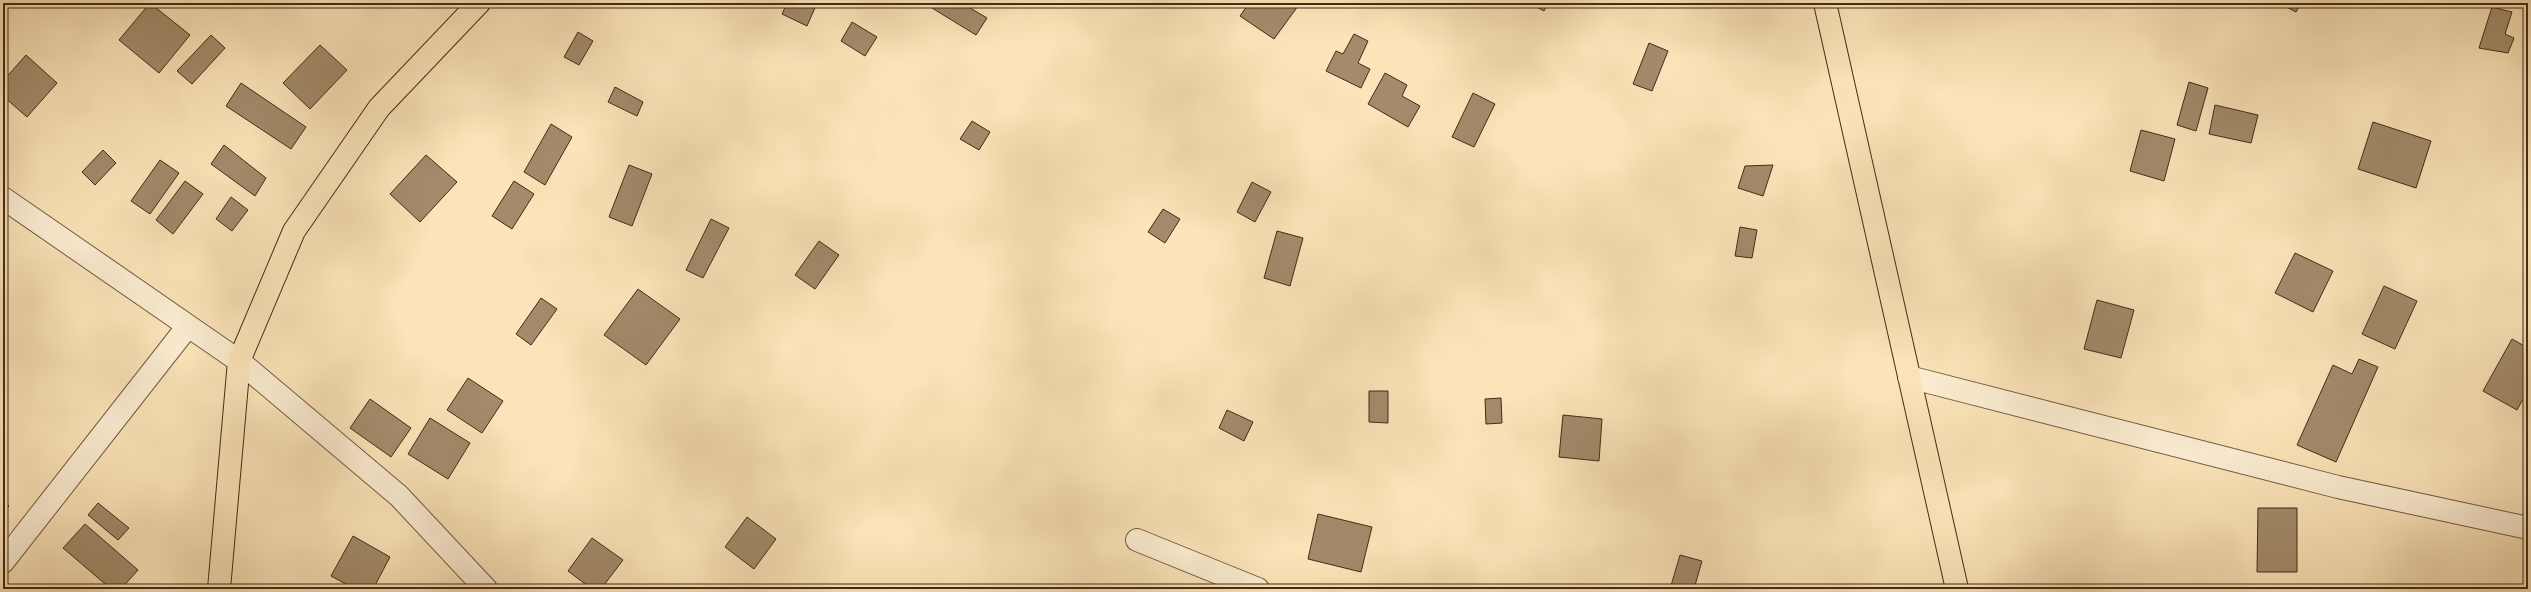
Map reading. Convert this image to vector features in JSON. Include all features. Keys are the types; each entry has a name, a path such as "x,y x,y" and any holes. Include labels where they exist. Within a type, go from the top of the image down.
{"main road":[{"path":"219,589 239,361 294,231 379,108 479,3"},
{"path":"1825,3 1957,589"}],"street":[{"path":"3,198 239,361 399,496 486,589"},
{"path":"3,562 188,326"},
{"path":"1909,377 2338,487 2528,528"},
{"path":"1137,540 1258,589"}],"building":[{"path":"150,3 190,35 159,73 119,40"},
{"path":"787,3 817,3 807,26 782,14"},
{"path":"935,3 962,3 987,18 976,35 932,8"},
{"path":"1249,3 1294,3 1298,6 1274,39 1240,16"},
{"path":"1529,3 1548,3 1544,11"},
{"path":"2279,3 2301,3 2296,12"},
{"path":"2492,7 2512,12 2505,34 2514,38 2508,53 2479,48"},
{"path":"852,22 877,37 865,56 841,41"},
{"path":"578,32 593,41 579,65 564,57"},
{"path":"1354,34 1368,41 1358,63 1370,69 1361,88 1326,71 1336,51 1343,54"},
{"path":"211,35 225,48 192,84 177,71"},
{"path":"1649,43 1668,51 1652,91 1633,84"},
{"path":"320,45 347,70 310,109 283,83"},
{"path":"26,55 57,83 27,117 3,96 3,81"},
{"path":"1385,73 1407,85 1402,96 1420,106 1408,127 1368,104"},
{"path":"2189,82 2208,88 2196,131 2177,125"},
{"path":"241,83 306,127 291,149 226,106"},
{"path":"615,87 643,102 637,116 608,102"},
{"path":"1473,93 1495,104 1474,147 1452,137"},
{"path":"2215,105 2258,115 2251,143 2209,134"},
{"path":"972,121 990,132 979,150 960,139"},
{"path":"2373,122 2431,141 2416,188 2358,169"},
{"path":"551,124 572,137 545,185 524,172"},
{"path":"2141,130 2175,139 2164,181 2130,171"},
{"path":"224,145 266,178 255,196 211,164"},
{"path":"103,150 116,163 95,185 82,172"},
{"path":"426,155 457,182 420,222 390,194"},
{"path":"160,160 179,173 150,214 131,201"},
{"path":"629,165 652,174 632,226 609,217"},
{"path":"1773,165 1763,196 1738,188 1745,166"},
{"path":"185,181 203,194 173,234 156,220"},
{"path":"514,181 534,194 512,229 492,216"},
{"path":"1252,182 1271,192 1255,222 1237,212"},
{"path":"231,197 248,210 232,231 216,219"},
{"path":"1163,209 1180,219 1165,243 1148,232"},
{"path":"711,219 729,228 703,278 686,270"},
{"path":"1740,227 1757,230 1752,258 1735,256"},
{"path":"1277,231 1303,238 1290,286 1264,278"},
{"path":"819,241 839,255 815,289 795,275"},
{"path":"2295,253 2333,271 2313,312 2275,293"},
{"path":"2384,286 2417,301 2395,349 2362,334"},
{"path":"638,289 680,319 646,365 604,335"},
{"path":"541,298 557,309 531,345 516,334"},
{"path":"2097,300 2134,310 2121,358 2084,349"},
{"path":"2512,339 2528,348 2528,390 2517,410 2483,391"},
{"path":"2359,359 2378,367 2336,462 2297,445 2333,365 2352,374"},
{"path":"468,378 503,401 482,433 447,410"},
{"path":"1369,391 1388,391 1388,423 1369,422"},
{"path":"1501,398 1502,423 1486,424 1485,399"},
{"path":"370,399 411,428 391,457 350,428"},
{"path":"1227,410 1253,422 1244,441 1219,428"},
{"path":"1563,415 1602,419 1599,461 1559,457"},
{"path":"430,418 470,443 448,479 408,454"},
{"path":"3,502 9,506 3,513"},
{"path":"98,503 129,528 118,540 88,515"},
{"path":"2258,508 2297,508 2297,572 2257,572"},
{"path":"1318,514 1372,527 1361,572 1308,559"},
{"path":"747,517 776,539 754,569 725,547"},
{"path":"85,524 138,570 121,589 111,589 63,548"},
{"path":"353,536 390,557 373,589 355,589 331,576"},
{"path":"592,538 623,560 601,589 592,589 568,571"},
{"path":"1680,555 1702,561 1694,589 1670,589"},
{"path":"1456,585 1466,589 1455,589"}]}
